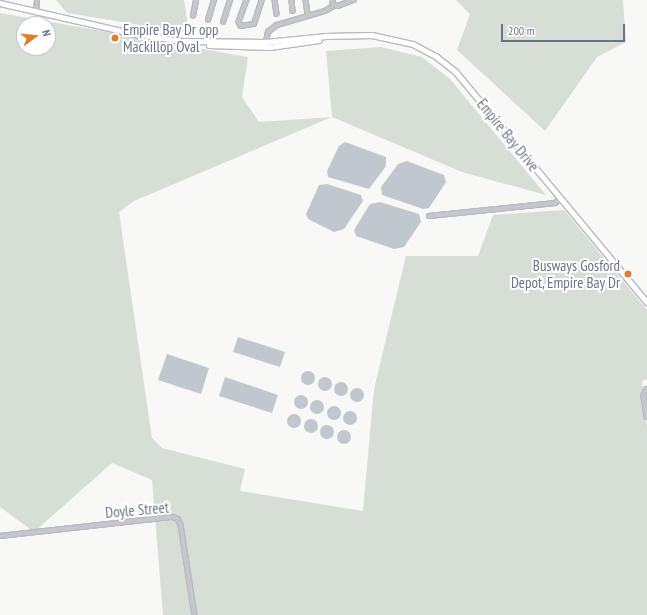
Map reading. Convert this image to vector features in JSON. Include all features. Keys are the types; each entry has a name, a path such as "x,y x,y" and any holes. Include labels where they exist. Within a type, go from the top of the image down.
{"main road":[{"name":"Empire Bay Drive","path":"0,3 151,37 203,43 249,47 285,45 330,37"},
{"name":"Empire Bay Drive","path":"203,43 266,42 330,37 387,37 413,44 437,57 462,79 647,302"},
{"path":"249,47 266,42 285,45"}],"street":[{"path":"36,12 37,0"},
{"path":"193,16 196,0"},
{"path":"208,20 214,0"},
{"path":"223,22 230,0"},
{"path":"246,0 239,22 241,26 254,24 262,0"},
{"path":"275,0 277,14"},
{"path":"292,0 293,11"},
{"path":"306,0 308,16"},
{"path":"333,0 334,5"},
{"path":"266,42 268,32 277,25 322,13 334,5 338,6 354,0"},
{"path":"429,216 555,203 560,199"},
{"path":"646,390 647,417"},
{"name":"Doyle Street","path":"0,536 173,517 178,519 181,525 195,615"}],"shaded area":[{"path":"56,0 184,0 189,33 67,13"},
{"path":"456,0 623,0 626,42 597,57 545,131 457,50 470,14"},
{"path":"0,13 17,16 16,56 56,56 56,23 248,57 242,97 259,122 332,117 134,201 119,212 152,438 162,448 245,469 240,491 363,511 374,389 406,256 478,256 493,215 564,210 647,310 647,379 642,381 647,427 647,615 163,615 152,480 112,463 34,532 0,507"},
{"path":"381,47 422,57 450,79 546,195 462,172 332,117 326,51"},
{"path":"345,142 386,157 386,166 369,189 328,177 327,171 339,146"},
{"path":"407,161 444,175 446,182 429,208 423,209 382,195 381,187 398,164"},
{"path":"327,184 361,195 363,201 344,229 334,232 308,219 306,214 319,185"},
{"path":"380,202 419,214 421,222 404,247 394,249 356,236 354,230 370,204"},
{"path":"238,337 285,352 280,367 233,352"},
{"path":"167,354 209,368 201,394 158,380"},
{"path":"305,371 311,371 315,375 315,381 311,385 305,385 301,381 301,375"},
{"path":"225,377 278,395 272,413 219,396"},
{"path":"322,377 328,377 332,381 332,387 328,391 322,391 318,387 318,381"},
{"path":"338,382 344,382 348,386 348,392 344,396 338,396 334,392 334,386"},
{"path":"354,388 360,388 364,392 364,398 360,402 354,402 350,398 350,392"},
{"path":"298,395 304,395 308,399 308,405 304,409 298,409 294,405 294,399"},
{"path":"314,400 320,400 324,404 324,410 320,414 314,414 310,410 310,404"},
{"path":"331,406 337,406 341,410 341,416 337,420 331,420 327,416 327,410"},
{"path":"347,411 353,411 357,415 357,421 353,425 347,425 343,421 343,415"},
{"path":"291,414 297,414 301,418 301,424 297,428 291,428 287,424 287,418"},
{"path":"308,419 314,419 318,423 318,429 314,433 308,433 304,429 304,423"},
{"path":"324,425 330,425 334,429 334,435 330,439 324,439 320,435 320,429"},
{"path":"341,430 347,430 351,434 351,440 347,444 341,444 337,440 337,434"}],"place":[{"name":"Empire Bay Dr opp Mackillop Oval","path":"115,38"},
{"name":"Busways Gosford Depot, Empire Bay Dr","path":"628,274"}]}
